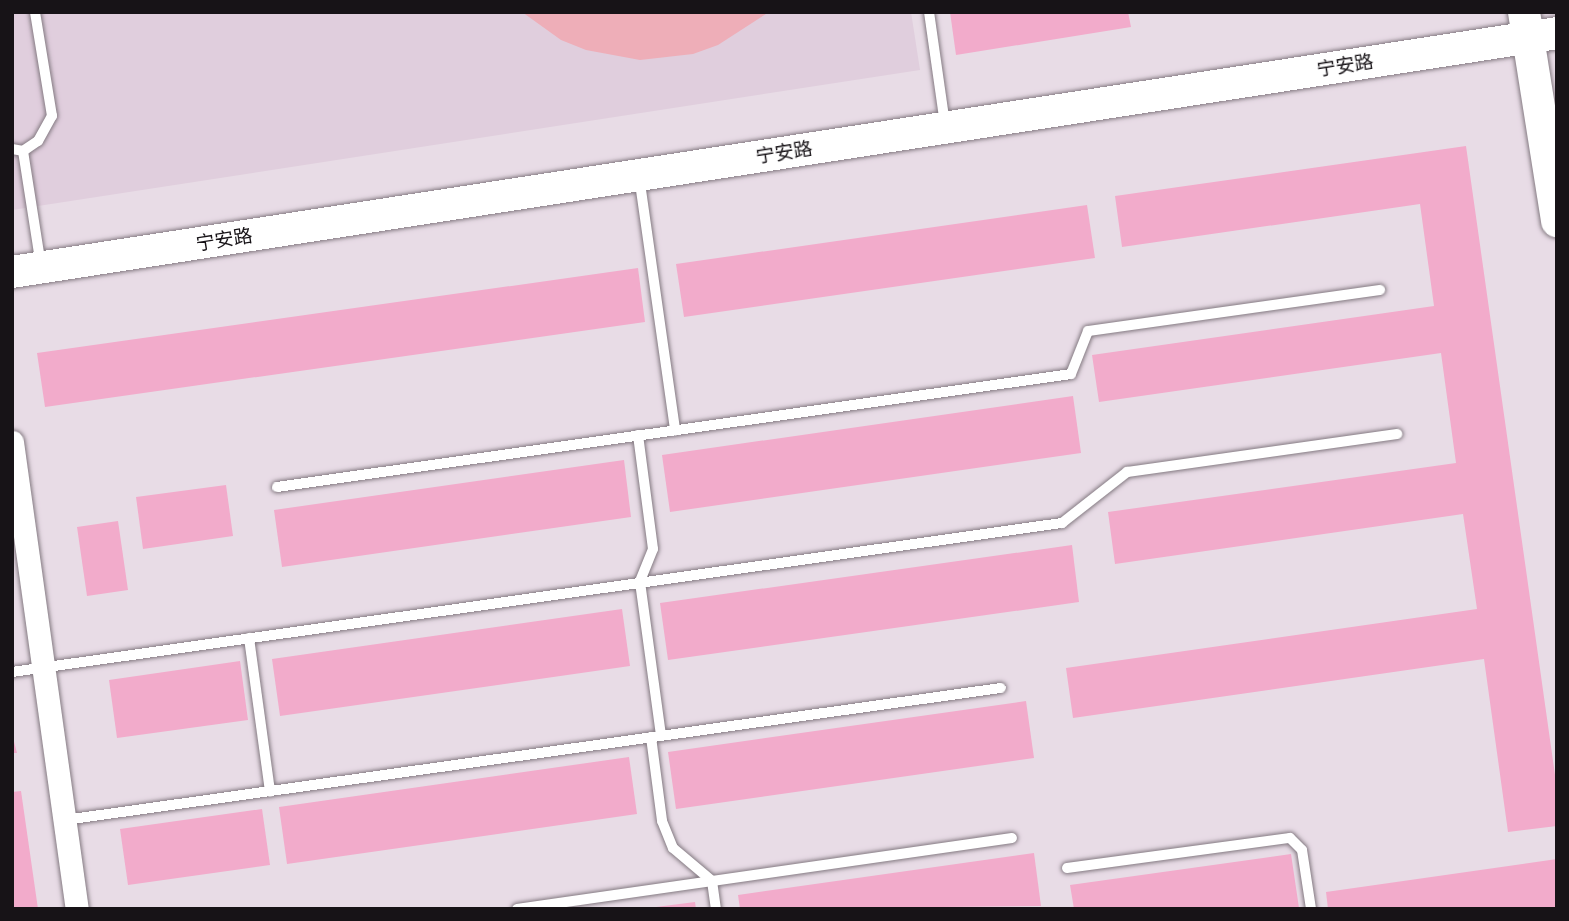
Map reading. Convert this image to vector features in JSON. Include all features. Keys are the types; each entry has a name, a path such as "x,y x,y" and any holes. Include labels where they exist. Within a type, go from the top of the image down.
{"street":[{"name":"宁安路","path":"27,270 946,127 1536,27"},
{"path":"1536,27 1557,221"},
{"path":"12,442 77,909"}],"lane":[{"path":"27,270 17,150 44,135 52,116 35,12"},
{"path":"929,12 946,127"},
{"path":"639,175 675,430"},
{"path":"277,487 1071,374 1088,331 1380,290"},
{"path":"12,672 1062,523 1127,472 1397,434"},
{"path":"638,435 653,549 640,583 663,821 673,848 712,881 716,909"},
{"path":"249,638 270,792"},
{"path":"65,820 1001,688"},
{"path":"517,909 1012,838"},
{"path":"1068,868 1290,838 1302,850 1311,909"}],"shaded area":[{"path":"12,12 911,12 920,70 12,210"},
{"path":"522,12 769,12 718,45 693,54 640,60 586,50 561,40"}],"building":[{"path":"950,12 1128,12 1131,27 956,55"},
{"path":"1466,146 1557,789 1557,826 1508,832 1484,659 1073,718 1066,668 1477,609 1463,514 1115,564 1108,512 1456,463 1441,353 1099,402 1092,355 1434,306 1420,204 1122,247 1115,196"},
{"path":"1087,205 1095,258 684,317 676,264"},
{"path":"638,268 645,322 45,407 37,353"},
{"path":"1073,396 1081,453 670,512 662,455"},
{"path":"624,460 631,517 282,567 274,510"},
{"path":"226,485 233,536 143,549 136,497"},
{"path":"118,521 128,590 87,596 77,527"},
{"path":"1072,545 1079,602 668,660 660,603"},
{"path":"622,609 630,666 280,716 272,659"},
{"path":"240,661 248,720 117,738 109,680"},
{"path":"1026,701 1034,758 676,809 668,752"},
{"path":"12,734 17,753 12,753"},
{"path":"629,757 637,814 287,864 279,807"},
{"path":"21,791 38,909 12,909 12,792"},
{"path":"262,809 270,865 128,885 120,829"},
{"path":"1034,853 1041,906 740,909 738,895"},
{"path":"1291,854 1299,908 1074,909 1070,885"},
{"path":"1557,859 1557,909 1328,909 1326,892"},
{"path":"695,902 696,909 656,909 656,907"}]}
